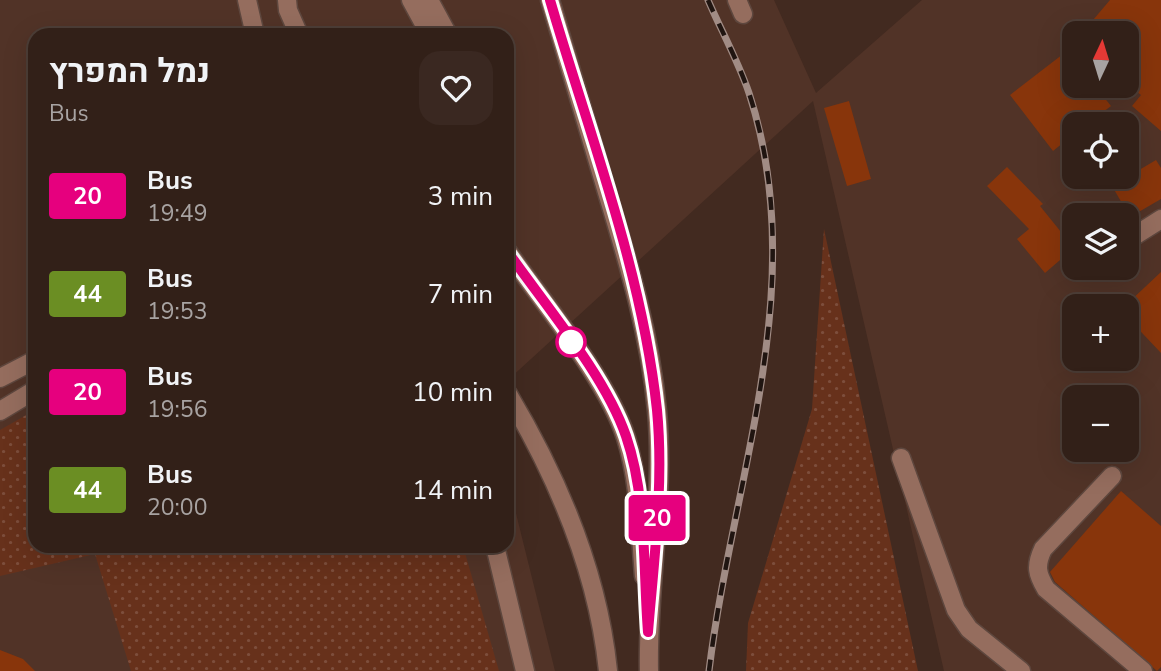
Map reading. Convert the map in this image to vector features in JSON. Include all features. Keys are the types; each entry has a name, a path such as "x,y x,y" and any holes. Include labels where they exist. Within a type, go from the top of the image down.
{"street":[{"path":"247,0 253,28"},
{"path":"287,0 296,28"},
{"path":"411,0 426,28"},
{"path":"429,0 443,28"},
{"path":"550,0 632,277 652,365 659,475 648,632"},
{"path":"1139,233 1161,219"},
{"path":"514,261 605,393 625,434 637,481 649,671"},
{"path":"0,378 28,364"},
{"path":"0,411 28,394"},
{"path":"514,405 549,468 569,516 587,569 605,643 608,671"},
{"path":"901,458 956,610 969,629 1021,671"},
{"path":"1112,476 1043,549 1037,561 1037,574 1046,589 1143,671"},
{"path":"497,553 525,671"}],"shaded area":[{"path":"0,0 774,0 816,93 922,0 1161,0 1161,671 944,671 813,101 514,375 514,28 28,28 28,553 514,553 514,505 555,671 0,671"},
{"path":"824,229 918,671 746,671 748,623 812,409"},
{"path":"28,414 28,553 465,553 499,671 131,671 95,554 0,576 0,430"}],"building":[{"path":"1110,0 1161,0 1161,131 1132,106 1141,95 1139,21 1092,21"},
{"path":"1062,55 1062,98 1105,98 1111,106 1103,112 1062,112 1062,144 1053,151 1010,95"},
{"path":"849,101 871,179 847,186 824,108"},
{"path":"1156,160 1161,168 1161,199 1139,212 1139,203 1122,203 1114,189 1139,189 1139,170"},
{"path":"1007,167 1043,204 1040,206 1062,233 1062,258 1045,273 1017,239 1029,229 987,186"},
{"path":"1161,272 1161,353 1139,330 1138,294"},
{"path":"1121,491 1161,526 1161,667 1157,671 1055,582 1050,572"},
{"path":"0,650 23,659 35,671 0,671"}],"railway":[{"path":"708,0 749,93 766,165 773,237 770,310 761,382 709,671"}],"bus line":[{"name":"20","path":"514,261 605,393 625,434 637,481 648,632 656,537 659,443 652,365 632,277 550,0"}]}
